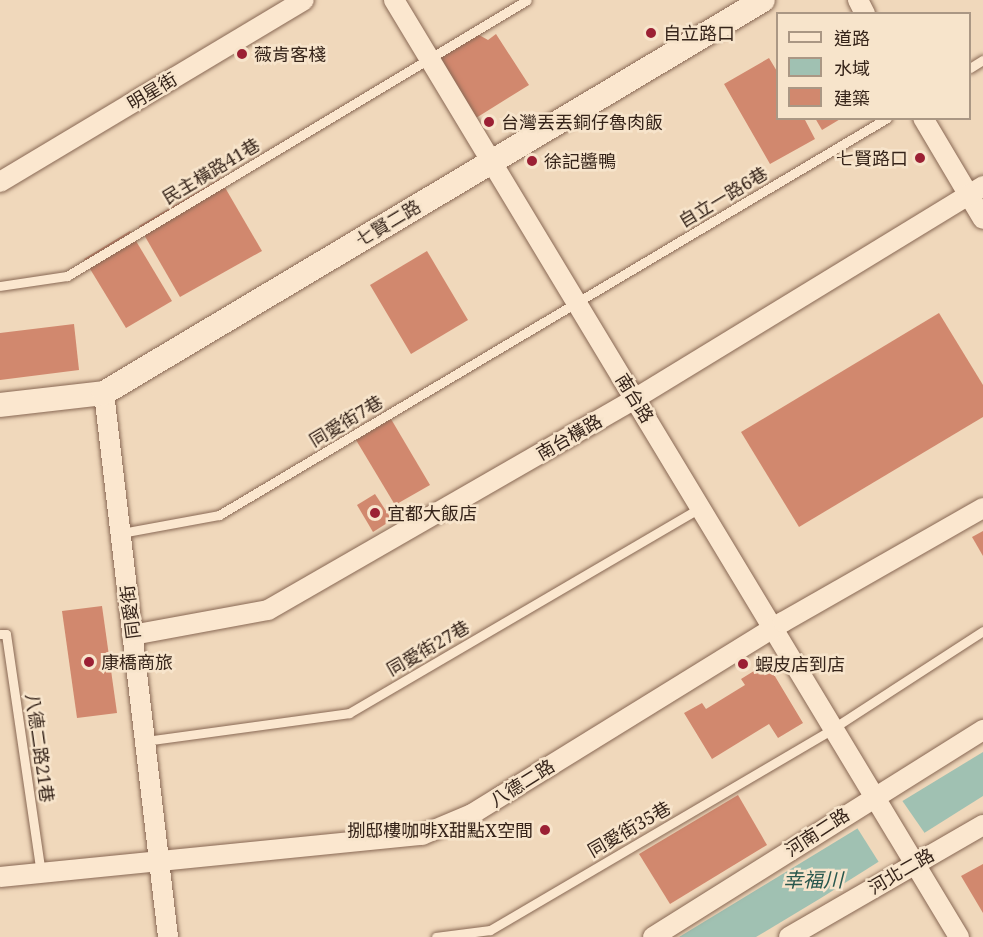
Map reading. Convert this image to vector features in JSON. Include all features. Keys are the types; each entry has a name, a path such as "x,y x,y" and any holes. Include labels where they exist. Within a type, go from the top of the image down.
{"street":[{"name":"明星街","path":"0,182 304,0"},
{"name":"南台路","path":"394,0 576,304 702,507 913,863"},
{"name":"七賢二路","path":"0,405 104,393 763,0"},
{"path":"924,120 975,190 983,219"},
{"name":"南台橫路","path":"132,635 268,610 636,399 975,190"},
{"name":"同愛街","path":"104,393 168,937"},
{"name":"八德二路","path":"0,877 422,835 472,814 773,628 983,508"},
{"name":"河南二路","path":"653,937 983,730"},
{"name":"河北二路","path":"789,937 913,863 983,825"},
{"path":"913,863 959,937"}],"lane":[{"name":"民主橫路41巷","path":"0,286 67,276 527,0"},
{"name":"自立一路6巷","path":"576,304 885,120"},
{"name":"同愛街7巷","path":"121,533 219,515 576,304"},
{"name":"同愛街27巷","path":"145,741 349,713 702,507"},
{"name":"同愛街35巷","path":"436,937 492,934 832,729 983,632"},
{"name":"八德二路21巷","path":"0,634 6,634 41,873"}],"water":[{"name":"幸福川","path":"983,752 983,796 821,898 756,937 679,937"}],"pier":[{"path":"901,799 926,835 880,864 856,826"}],"building":[{"path":"472,31 488,40 496,34 529,85 476,118 436,54"},
{"path":"769,58 776,70 776,120 805,120 815,139 770,164 724,84"},
{"path":"816,120 839,120 822,130"},
{"path":"220,179 262,251 180,297 139,226"},
{"path":"130,231 172,301 126,328 84,259"},
{"path":"427,251 468,320 411,354 370,285"},
{"path":"939,313 983,385 983,417 799,527 741,432"},
{"path":"74,324 79,370 0,380 0,333"},
{"path":"391,419 430,485 395,505 356,440"},
{"name":"宜都大飯店","path":"375,494 392,520 373,532 357,505"},
{"path":"983,531 983,556 972,537"},
{"name":"康橋商旅","path":"102,606 117,713 77,718 62,611"},
{"path":"767,663 803,723 778,738 769,724 712,759 684,713 702,703 706,709 745,685 741,679"},
{"path":"738,795 767,845 670,904 639,854"},
{"path":"983,864 983,913 961,876"}],"place":[{"name":"自立路口","path":"651,33"},
{"name":"薇肯客棧","path":"242,54"},
{"name":"台灣丟丟銅仔魯肉飯","path":"489,122"},
{"name":"七賢路口","path":"920,158"},
{"name":"徐記醬鴨","path":"532,161"},
{"name":"宜都大飯店","path":"375,513"},
{"name":"康橋商旅","path":"89,662"},
{"name":"蝦皮店到店","path":"743,664"},
{"name":"捌邸樓咖啡X甜點X空間","path":"545,830"}]}
